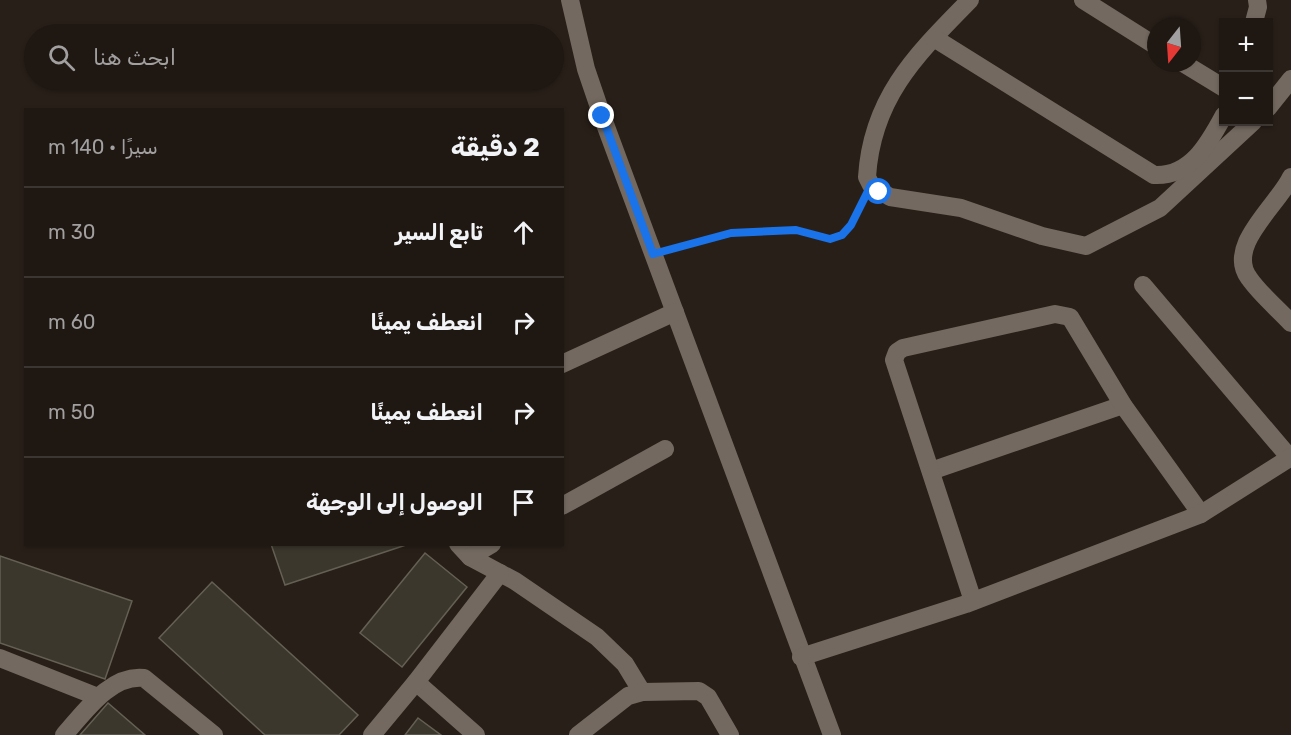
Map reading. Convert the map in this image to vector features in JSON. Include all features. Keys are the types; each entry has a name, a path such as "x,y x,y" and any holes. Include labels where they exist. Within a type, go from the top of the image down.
{"street":[{"path":"970,0 921,51 878,118 868,161 867,177 871,185 890,197 961,208 1042,236 1086,246 1160,208 1249,126"},
{"path":"1083,0 1147,40"},
{"path":"1255,18 1258,8 1257,0"},
{"path":"573,4 586,69 801,657 832,735"},
{"path":"933,38 1154,175 1170,176 1182,172 1211,139 1219,125"},
{"path":"1198,72 1219,85"},
{"path":"1273,103 1291,79"},
{"path":"1291,177 1245,244 1243,257 1248,277 1291,322"},
{"path":"801,657 973,601 1201,514 1290,458 1143,285"},
{"path":"564,363 675,312"},
{"path":"973,601 894,360 897,352 903,348 1063,314 1070,317 1123,405 1201,514"},
{"path":"931,471 1123,405"},
{"path":"564,505 665,449"},
{"path":"464,550 483,546"},
{"path":"464,550 597,636 625,664 642,692"},
{"path":"372,735 500,573"},
{"path":"0,658 98,697"},
{"path":"64,735 98,697 128,679 144,678 214,735"},
{"path":"416,682 476,735"},
{"path":"578,735 628,696 642,692 699,691 708,697 730,735"}],"path":[{"path":"653,254 731,233 796,230 830,239 842,235 851,225 871,185"}],"building":[{"path":"272,546 403,546 285,585"},
{"path":"425,553 467,587 402,667 360,633"},
{"path":"0,556 132,601 105,679 0,643"},
{"path":"212,582 358,715 339,735 265,735 159,638"},
{"path":"108,703 145,735 80,735"},
{"path":"418,718 441,735 405,735"}],"route":[{"path":"602,116 653,254 731,233 796,230 830,239 842,235 851,225 871,185 879,192"}]}
